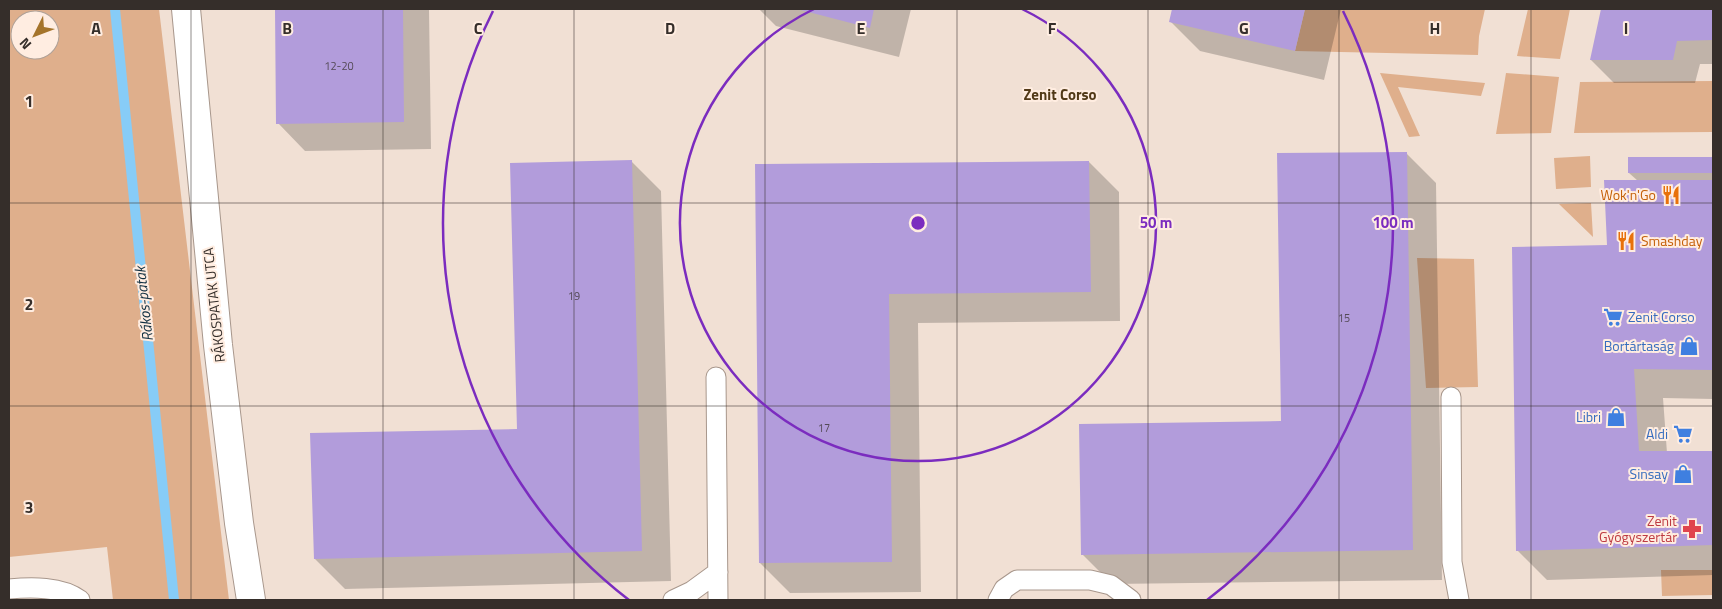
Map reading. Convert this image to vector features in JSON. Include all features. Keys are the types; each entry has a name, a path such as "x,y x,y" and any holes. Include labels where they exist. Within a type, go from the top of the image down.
{"street":[{"name":"RÁKOSPATAK UTCA","path":"186,9 218,344 239,523 251,600"}],"lane":[{"path":"716,377 718,600"},
{"path":"1452,398 1452,562 1459,600"},
{"path":"673,600 692,591 718,572"},
{"path":"998,600 1004,589 1017,580 1090,580 1111,585 1131,600"},
{"path":"9,589 28,588 60,591 80,600"}],"shaded area":[{"path":"9,9 159,9 229,600 113,600 107,547 9,557"},
{"path":"1305,9 1485,9 1479,36 1478,55 1295,51"},
{"path":"1528,9 1570,9 1560,59 1517,56"},
{"path":"1380,73 1485,83 1481,96 1398,87 1420,136 1409,137"},
{"path":"1506,73 1559,77 1551,133 1496,134"},
{"path":"1713,81 1713,132 1574,133 1580,82"},
{"path":"1590,156 1591,187 1556,189 1554,158"},
{"path":"1591,203 1593,237 1559,204"},
{"path":"1417,258 1474,259 1478,387 1426,388"},
{"path":"1661,570 1713,570 1713,595 1662,596"}],"building":[{"path":"275,9 403,9 404,122 276,124"},
{"path":"797,9 874,9 870,28"},
{"path":"1172,9 1305,9 1295,51 1169,22"},
{"path":"1601,9 1713,9 1713,40 1677,41 1673,60 1590,60"},
{"path":"1407,152 1413,550 1081,555 1079,424 1281,421 1277,153"},
{"path":"1628,157 1713,157 1713,173 1628,173"},
{"path":"632,160 642,551 314,559 310,433 517,429 510,163"},
{"path":"1089,161 1091,292 889,294 892,562 759,563 755,164"},
{"name":"Zenit Corso","path":"1604,180 1713,180 1713,370 1634,369 1639,451 1713,451 1713,545 1516,551 1512,247 1607,245"}],"waterway":[{"name":"Rákos-patak","path":"115,9 174,600"}],"place":[{"name":"Wok'n'Go","path":"1671,195"},
{"name":"Smashday","path":"1626,241"},
{"name":"Zenit Corso","path":"1613,317"},
{"name":"Bortártaság","path":"1689,346"},
{"name":"Libri","path":"1616,417"},
{"name":"Aldi","path":"1683,434"},
{"name":"Sinsay","path":"1683,474"},
{"name":"Zenit Gyógyszertár","path":"1692,529"}],"district":[{"name":"Zenit Corso","path":"1060,95"}]}
